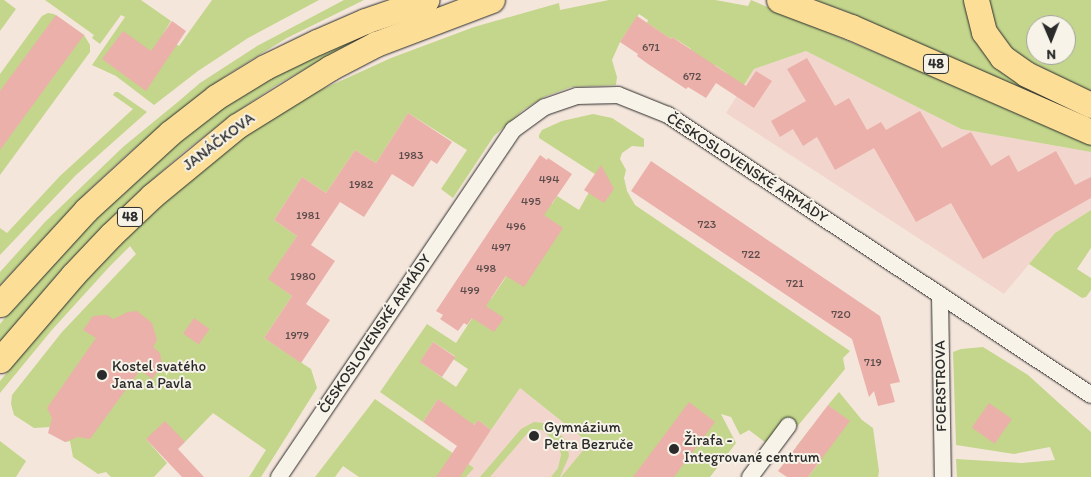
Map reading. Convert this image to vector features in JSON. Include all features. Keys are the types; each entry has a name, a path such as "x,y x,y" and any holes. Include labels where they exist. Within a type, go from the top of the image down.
{"main road":[{"name":"48","path":"0,304 93,203 170,133 216,97 265,67 317,42 365,21 426,0"},
{"name":"JANÁČKOVA","path":"0,360 73,275 111,235 165,184 237,126 330,68 376,44 492,0"},
{"name":"48","path":"779,0 851,27 1091,132"},
{"path":"976,0 984,32 1002,57 1033,78 1091,105"}],"street":[{"name":"ČESKOSLOVENSKÉ ARMÁDY","path":"279,477 513,130 545,107 577,96 618,95 668,115 1091,395"},
{"name":"FOERSTROVA","path":"940,294 943,477"},
{"path":"750,477 788,426"}],"shaded area":[{"path":"806,51 961,129 1091,152 1091,210 1055,233 1004,294 726,113 754,69"},
{"name":"Gymnázium Petra Bezruče","path":"520,388 589,443 561,477 466,477 474,468 468,464"}],"green space":[{"path":"0,0 4,0 16,9 0,31"},
{"path":"45,0 141,0 171,21 163,34 179,46 212,0 319,0 248,38 198,71 154,105 116,76 92,65 125,17 121,15 100,44 92,38 94,35"},
{"path":"344,0 364,0 287,38 227,75 198,96 130,152 89,190 0,285 0,272 45,222 123,147 200,83 257,46"},
{"path":"609,0 715,0 748,6 751,0 1091,143 1091,152 961,129 806,51 754,69 742,88 724,71 715,65 713,67 689,51 691,49 682,43 672,37 671,39 647,23 648,20 639,14 620,42 612,60 617,77 616,85 571,87 544,97 523,110 494,136 453,198 441,189 467,150 408,113 376,163 355,150 326,193 302,177 274,220 297,236 269,279 292,296 264,338 311,369 317,388 261,477 249,477 266,450 213,413 185,442 146,439 167,463 154,477 111,477 106,472 98,474 73,457 70,441 62,440 50,427 34,428 14,415 11,404 12,395 62,332 136,254 130,246 110,266 51,331 0,393 0,381 83,281 124,239 199,170 261,122 303,98 391,58 474,27 559,3 560,10"},
{"path":"815,0 966,0 967,9 1026,63 1026,65 1028,65 1081,113 1091,117 1091,123 845,11"},
{"path":"988,0 1091,0 1091,94 1037,65 1076,65 1076,15 1026,15 1026,59 1018,55 1003,38 993,20"},
{"path":"48,13 54,14 84,35 90,45 90,52 0,175 0,74 42,16"},
{"path":"370,32 275,86 229,117 185,151 144,187 64,267 0,343 0,324 19,300 94,218 178,142 224,106 272,76 315,55"},
{"path":"115,92 118,92 147,112 76,175 0,255 0,228 7,233 60,176 133,109 113,95"},
{"path":"593,114 612,118 644,139 644,147 632,146 622,153 620,159 626,170 624,178 627,191 635,205 850,351 843,358 845,369 796,428 783,421 766,443 749,430 740,435 731,417 721,414 736,443 710,477 561,477 589,443 520,388 491,430 478,420 473,426 438,399 423,422 380,392 427,324 456,343 486,297 491,299 504,280 549,202 552,204 557,196 579,210 598,176 539,138 542,130 562,121","holes":["433,342 455,356 453,359 468,369 456,387 420,362"]},
{"path":"1091,210 1091,248 1077,269 1091,278 1091,290 1086,297 1082,298 1029,264 1055,233"},
{"path":"983,347 1028,375 1091,432 1091,477 957,477 956,459 1022,463 1055,460 1050,447 1014,454 956,445 953,352 961,349"},
{"path":"839,392 862,420 873,428 879,471 878,477 808,477 818,464 796,447 810,429 817,435 849,421 828,405"},
{"path":"375,399 474,468 466,477 359,477 343,466 335,477 315,477"},
{"path":"534,422 544,423 557,431 567,441 569,456 560,477 551,477 558,468 561,455 559,445 542,430 531,429 490,477 480,477 521,429"},
{"path":"0,441 26,461 16,477 0,477"}],"building":[{"path":"56,15 84,35 0,150 0,91"},
{"path":"637,16 746,86 756,71 772,81 754,108 716,83 706,98 688,87 686,89 648,64 637,56 638,54 620,42"},
{"path":"172,21 186,31 146,91 102,59 123,31 151,51"},
{"path":"807,58 835,106 849,98 867,130 881,122 886,130 920,111 942,148 971,132 991,166 1009,155 1018,172 1056,151 1075,185 1091,177 1091,198 983,259 951,203 916,222 874,148 835,170 817,137 803,146 793,129 780,137 771,121 806,101 787,69"},
{"path":"408,113 452,142 437,164 431,160 413,187 392,174 364,217 340,202 311,245 335,261 306,304 330,320 301,363 264,338 292,296 268,279 297,236 274,220 302,177 326,193 355,150 376,163"},
{"path":"540,155 547,160 548,158 572,174 544,215 563,228 524,287 506,276 486,306 504,318 494,332 472,318 467,325 464,323 458,331 440,319 443,315 436,311"},
{"path":"651,161 880,316 900,382 890,384 895,402 878,406 874,391 869,397 852,339 631,191"},
{"path":"601,165 614,189 604,203 584,190"},
{"name":"Kostel svatého Jana a Pavla","path":"137,311 152,323 157,340 153,347 160,353 162,365 152,379 140,370 90,439 78,437 65,442 48,433 52,418 47,408 96,338 83,330 93,316 107,315 113,319 128,312"},
{"path":"194,318 210,329 199,344 183,334"},
{"path":"433,342 455,357 442,377 420,362"},
{"path":"438,399 474,425 478,420 491,430 460,477 436,477 457,446 423,422"},
{"name":"Žirafa - Integrované centrum","path":"689,402 715,422 674,477 633,477"},
{"path":"989,403 1012,419 995,444 972,428"},
{"path":"828,405 850,421 808,477 787,477 778,471"},
{"path":"165,421 185,442 178,449 204,477 182,477 146,439"}],"place":[{"name":"Kostel svatého Jana a Pavla","path":"102,375"},
{"name":"Gymnázium Petra Bezruče","path":"534,436"},
{"name":"Žirafa - Integrované centrum","path":"674,449"}]}
